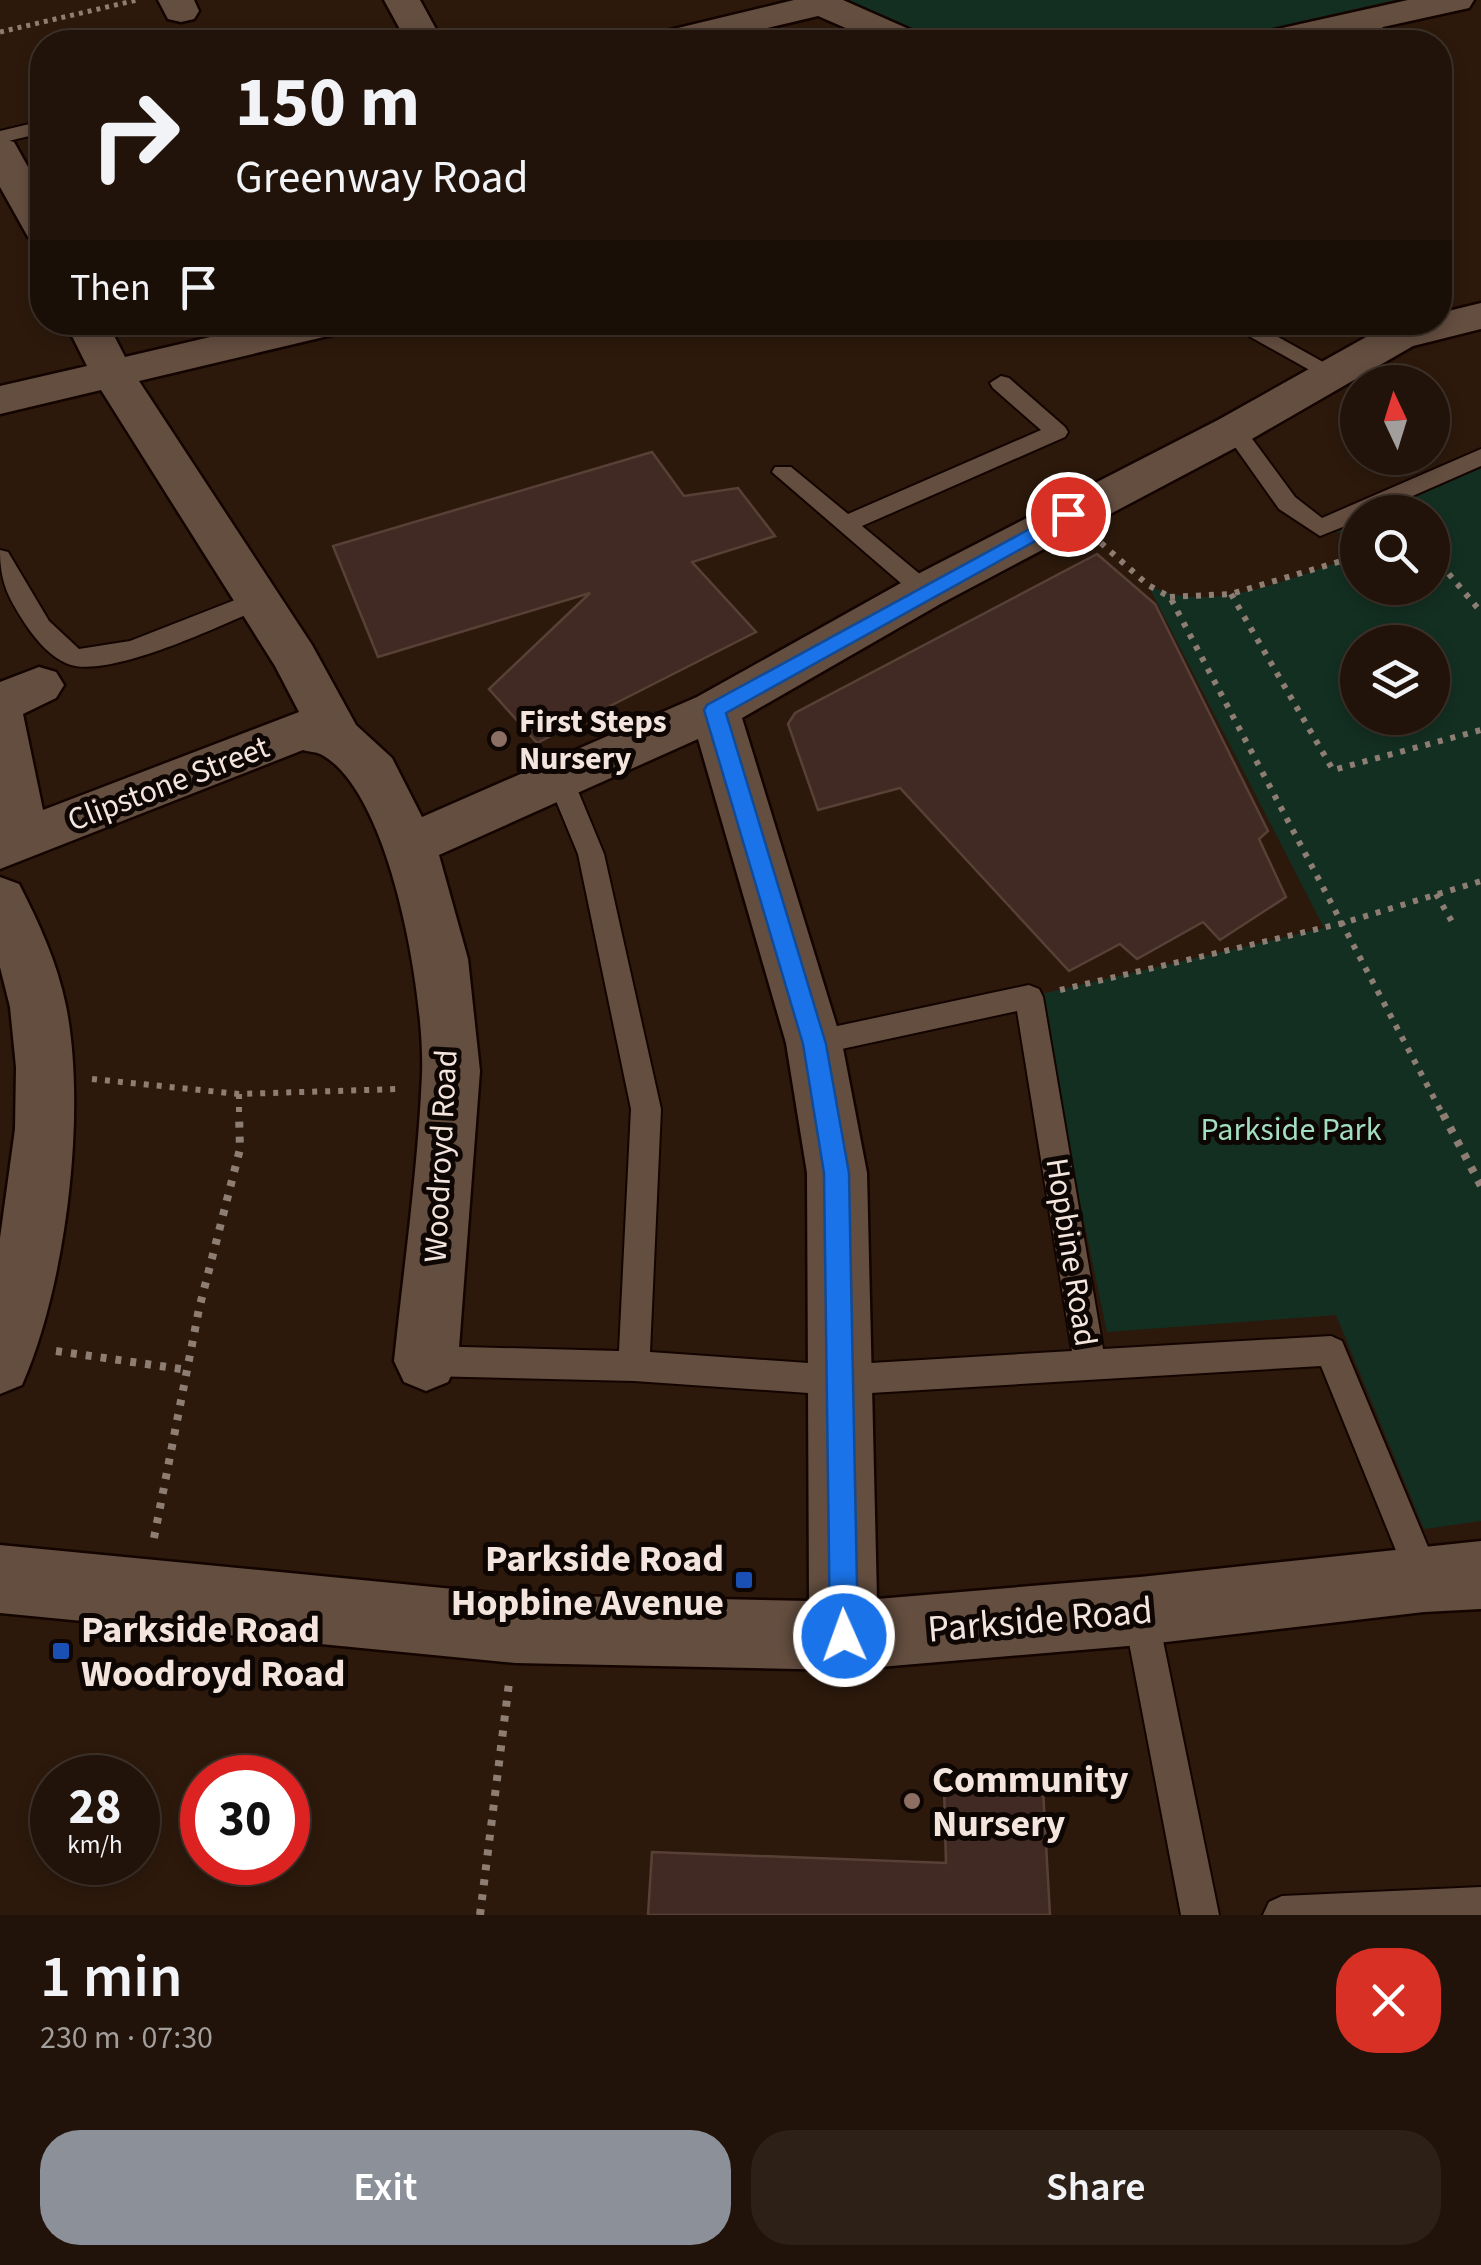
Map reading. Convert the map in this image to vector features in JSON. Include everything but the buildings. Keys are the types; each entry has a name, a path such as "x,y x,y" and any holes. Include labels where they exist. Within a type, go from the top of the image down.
{"street":[{"path":"402,0 410,30"},
{"path":"1379,30 1456,0"},
{"path":"711,30 817,2 880,30"},
{"path":"0,150 30,195"},
{"path":"1452,293 1478,315"},
{"path":"1452,322 1478,315"},
{"path":"0,400 97,343 187,335"},
{"path":"410,845 715,710 926,591 1068,514 1136,483 1403,335"},
{"path":"97,343 258,600"},
{"name":"Woodroyd Road","path":"258,600 338,738 374,772 410,845 440,958 451,1071 426,1361"},
{"path":"715,710 814,1044 837,1173 837,1380 844,1636"},
{"path":"0,718 11,844"},
{"name":"Clipstone Street","path":"11,844 300,732 338,738"},
{"path":"0,899 25,964 44,1034 46,1074 35,1220 3,1354"},
{"name":"Parkside Road","path":"0,1579 516,1629 844,1636 1140,1612 1452,1576"}],"lane":[{"path":"0,137 30,130"},
{"path":"1259,335 1330,372"},
{"path":"845,524 1057,432 1001,383"},
{"path":"1216,440 1320,528 1481,457"},
{"path":"783,472 926,591"},
{"path":"0,558 31,613 65,652 78,660 109,658 258,600"},
{"path":"560,779 591,854 646,1108 634,1366"},
{"path":"814,1044 1030,997"},
{"name":"Hopbine Road","path":"1030,997 1090,1364 1331,1351 1452,1576"},
{"path":"426,1361 634,1366 837,1380 1090,1364"},
{"path":"1140,1612 1200,1915"},
{"path":"1282,1915 1481,1906"}],"path":[{"path":"0,32 137,0"},
{"path":"1068,514 1148,585 1170,596 1231,594 1340,561"},
{"path":"1450,575 1481,612"},
{"path":"1231,594 1333,770 1481,730"},
{"path":"1170,596 1481,1186"},
{"path":"1030,997 1343,923 1481,882"},
{"path":"1436,894 1455,927"},
{"path":"46,1074 240,1094 398,1089 451,1071"},
{"path":"142,1592 240,1148 240,1094"},
{"path":"3,1354 188,1370"},
{"path":"480,1915 516,1629"}],"green space":[{"path":"841,0 1395,0 1264,30 913,30"},
{"name":"Parkside Park","path":"1481,457 1481,1521 1424,1529 1336,1315 1107,1332 1037,995 1324,928 1148,585 1172,594 1198,597 1280,582 1340,562 1340,605 1450,605 1450,495 1395,495 1440,475 1450,475 1450,471"},
{"name":"Parkside Park","path":"1340,519 1340,533 1320,528"}],"place":[{"name":"First Steps Nursery","path":"499,739"},
{"name":"Parkside Road Hopbine Avenue","path":"744,1580"},
{"name":"Parkside Road Woodroyd Road","path":"61,1651"},
{"name":"Community Nursery","path":"912,1801"}],"route":[{"path":"844,1636 837,1380 837,1173 814,1044 715,710 1068,514"}]}
